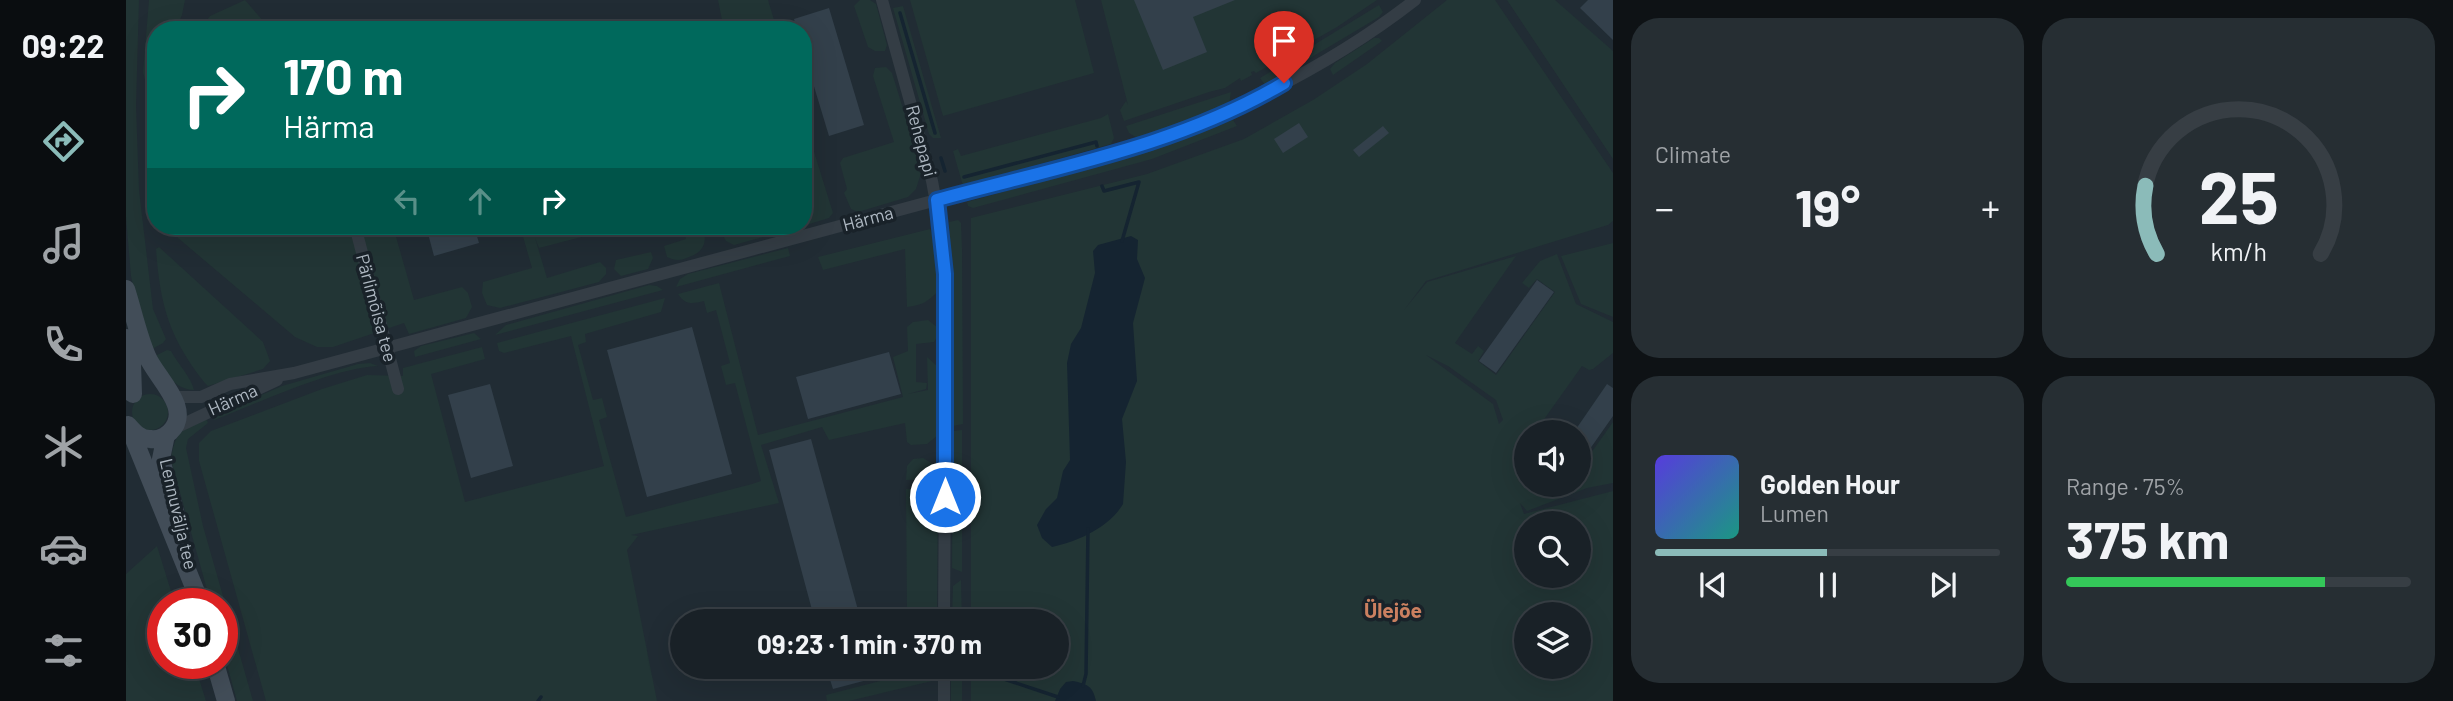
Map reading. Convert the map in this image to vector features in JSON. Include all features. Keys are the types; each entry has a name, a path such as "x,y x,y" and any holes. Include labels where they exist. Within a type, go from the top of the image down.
{"main road":[{"path":"126,289 147,357 170,394"},
{"path":"126,338 132,363 129,400"},
{"path":"129,400 139,389 153,386 170,394"},
{"name":"Lennuvälja tee","path":"170,394 178,413 161,459 195,588"},
{"name":"Lennuvälja tee","path":"127,422 141,437 149,439 169,432"},
{"name":"Lennuvälja tee","path":"127,422 194,588"},
{"path":"220,679 226,701"}],"street":[{"name":"Rehepapi","path":"882,0 937,200 945,274 944,609"},
{"name":"Härma","path":"812,233 1144,144 1197,125 1266,94 1415,0"},
{"name":"Pärlimõisa tee","path":"357,235 398,390"},
{"name":"Härma","path":"170,394 201,397 230,384 294,373 806,235"},
{"name":"Härma","path":"169,432 294,373"},
{"path":"944,679 944,701"}],"green space":[{"path":"126,0 139,0 136,106 139,190 153,309 166,339 152,349 140,316 131,276 126,217"},
{"path":"149,0 185,0 179,21 147,21"},
{"path":"245,0 263,21 206,21 210,16"},
{"path":"718,0 768,0 774,21 722,21"},
{"path":"860,0 870,0 876,4 887,45 885,51 875,51 868,47 854,6"},
{"path":"910,0 1075,0 1094,73 943,116"},
{"path":"1101,0 1377,0 1337,27 1256,73 1251,72 1252,75 1241,81 1240,78 1225,88 1124,121 1120,110 1126,101 1128,105"},
{"path":"1447,0 1495,0 1613,173 1613,221 1608,225 1426,281 1404,310 1427,282 1516,256 1455,343 1472,354 1478,346 1484,351 1478,361 1496,375 1555,292 1537,279 1529,288 1522,283 1540,261 1557,254 1576,304 1613,322 1613,353 1593,369 1582,366 1544,420 1514,420 1514,497 1564,497 1527,511 1520,503 1523,511 1514,511 1514,588 1591,588 1591,511 1536,511 1613,491 1613,701 971,701 971,679 1069,679 1069,609 971,609 971,218 1147,174 1244,139 1313,100 1367,64","holes":["1426,355 1448,366 1496,400 1503,420 1499,424 1493,404"]},
{"path":"1507,0 1555,0 1613,51 1613,159"},
{"path":"1379,5 1383,12 1379,17 1265,85 1260,78"},
{"path":"903,6 941,138 933,138 929,134 893,8"},
{"path":"147,24 145,80 143,72"},
{"path":"1374,38 1382,41 1333,75 1330,69 1335,63"},
{"path":"886,67 892,73 922,170 916,189 908,197 858,212 851,209 844,193 847,189 840,163 843,158 894,142 873,76 875,68"},
{"path":"1231,92 1229,104 1139,139 1129,133 1126,126"},
{"path":"1108,114 1114,138 1111,144 963,186 953,151 958,149 961,156"},
{"path":"1233,120 1237,126 1152,159 973,208 968,206 967,202 1104,164"},
{"path":"812,145 833,213 829,218 812,223"},
{"path":"958,220 961,223 962,248 963,424 953,426 953,310 949,222"},
{"path":"930,229 936,243 938,291 917,305 907,307 905,249 823,270 818,257"},
{"path":"176,235 396,235 414,300 462,287 468,293 472,307 466,318 409,334 404,323 333,347 317,347 295,337"},
{"path":"523,235 589,235 539,248 535,238 547,278 600,262 606,268 606,274 599,282 500,308 487,305 482,293 483,282 532,268"},
{"path":"685,235 705,237 702,249 694,255 675,260 667,257 664,246 686,239"},
{"path":"723,235 770,235 734,245 726,241"},
{"path":"1613,243 1613,317 1581,304 1561,256"},
{"path":"159,247 263,342 270,361 263,369 208,386 204,382 182,350 168,320 160,287 156,249"},
{"path":"788,248 790,256 676,287 680,279 688,274"},
{"path":"651,252 653,258 648,269 621,276 614,269 616,260"},
{"path":"719,283 758,435 903,397 893,357 908,351 907,327 913,322 928,320 937,327 937,337 934,342 916,344 916,382 927,383 926,389 908,394 928,390 927,357 937,366 937,436 927,444 911,445 907,442 905,423 829,440 822,427 761,445 779,503 631,535 638,536 627,550 657,701 266,701 238,601 238,588 234,588 199,461 199,443 211,431 367,375 403,376 403,368 482,347 485,359 431,374 465,502 604,466 571,336 504,353 499,351 497,343 665,298 661,312 585,334 586,342 578,345 593,400 602,398 607,417 599,420 626,517 761,481 735,383 726,385 721,366 730,363 716,310 707,313 704,301 689,303 678,294"},
{"path":"649,285 663,290 495,335 506,325"},
{"path":"474,333 481,339 415,357 414,351 421,346"},
{"path":"167,350 171,351 194,390 175,383 155,356"},
{"path":"370,363 378,366 359,368 317,380 214,420 213,416 282,386"},
{"path":"150,394 163,399 168,412 163,425 150,430 137,425 132,412 137,399"},
{"path":"206,418 208,423 188,439 186,448 203,526 221,588 207,588 171,460 177,438"},
{"path":"1613,422 1613,483 1591,487 1591,453"},
{"path":"962,430 962,572 952,568 953,431"},
{"path":"923,458 935,465 937,474 934,479 906,480 907,466 913,459"},
{"path":"906,489 931,490 938,493 937,609 907,609"},
{"path":"157,546 170,588 147,588 147,679 199,679 206,701 126,701 126,574"},
{"path":"961,580 962,609 952,609 953,586"},
{"path":"238,648 253,701 237,701 231,679 238,679"},
{"path":"888,679 936,679 849,701 827,701 826,695"},
{"path":"951,679 962,679 962,701 951,701"}],"water":[{"path":"1131,236 1138,240 1137,259 1145,278 1133,323 1137,381 1122,419 1126,462 1123,504 1101,527 1071,542 1052,547 1042,538 1037,525 1046,509 1057,498 1063,471 1070,460 1067,363 1071,344 1081,328 1095,273 1093,251 1098,245"},
{"path":"1073,681 1089,686 1096,701 1055,701 1066,682"}],"building":[{"path":"1134,0 1235,0 1193,17 1207,52 1163,70"},
{"path":"1588,0 1613,0 1613,40 1580,8"},
{"path":"829,8 864,125 829,136 812,80 812,21 794,19"},
{"path":"1299,123 1308,137 1283,153 1274,139"},
{"path":"1383,126 1389,133 1359,157 1353,150"},
{"path":"428,235 477,235 479,243 434,256"},
{"path":"1537,280 1554,292 1496,373 1479,361"},
{"path":"692,327 732,474 647,497 607,350"},
{"path":"889,352 901,394 808,419 796,377"},
{"path":"490,384 513,466 471,478 448,395"},
{"path":"1607,384 1613,388 1613,416 1591,447 1591,420 1582,420"},
{"path":"811,439 858,609 812,609 769,450"},
{"path":"830,679 871,679 833,689"}],"waterway":[{"path":"900,13 935,133"},
{"path":"964,177 1096,142 1097,146"},
{"path":"941,158 945,171"},
{"path":"1102,186 1104,191 1139,182 1122,241"},
{"path":"1083,686 1086,674 1088,529"},
{"path":"1004,679 1058,697"},
{"path":"538,701 541,697"}],"district":[{"name":"Ülejõe","path":"1393,611"}],"route":[{"path":"945,497 945,274 937,200 1144,144 1244,105 1284,83"}]}
